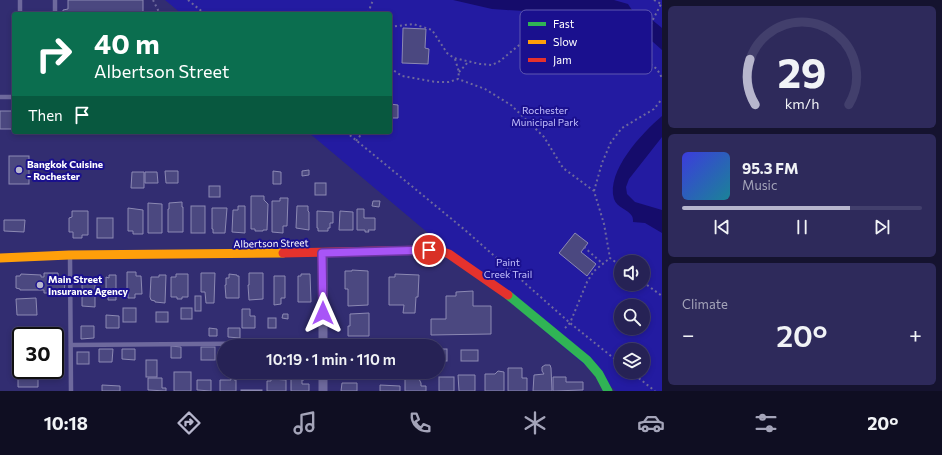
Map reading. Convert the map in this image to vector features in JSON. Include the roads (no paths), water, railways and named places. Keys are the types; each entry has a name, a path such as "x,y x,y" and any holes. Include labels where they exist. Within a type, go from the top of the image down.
{"street":[{"name":"Albertson Street","path":"0,258 70,255 440,251 449,254 511,297 587,360 599,374 608,391"},
{"path":"322,253 323,339"},
{"path":"323,379 323,391"}],"lane":[{"path":"20,0 20,12"},
{"path":"55,0 55,12"},
{"path":"0,97 12,97"},
{"path":"70,255 71,391"},
{"path":"71,345 217,344"}],"place":[{"name":"Bangkok Cuisine - Rochester","path":"19,170"},
{"name":"Main Street Insurance Agency","path":"40,285"}],"park label":[{"name":"Rochester Municipal Park","path":"545,116"},
{"name":"Paint Creek Trail","path":"508,268"}]}
